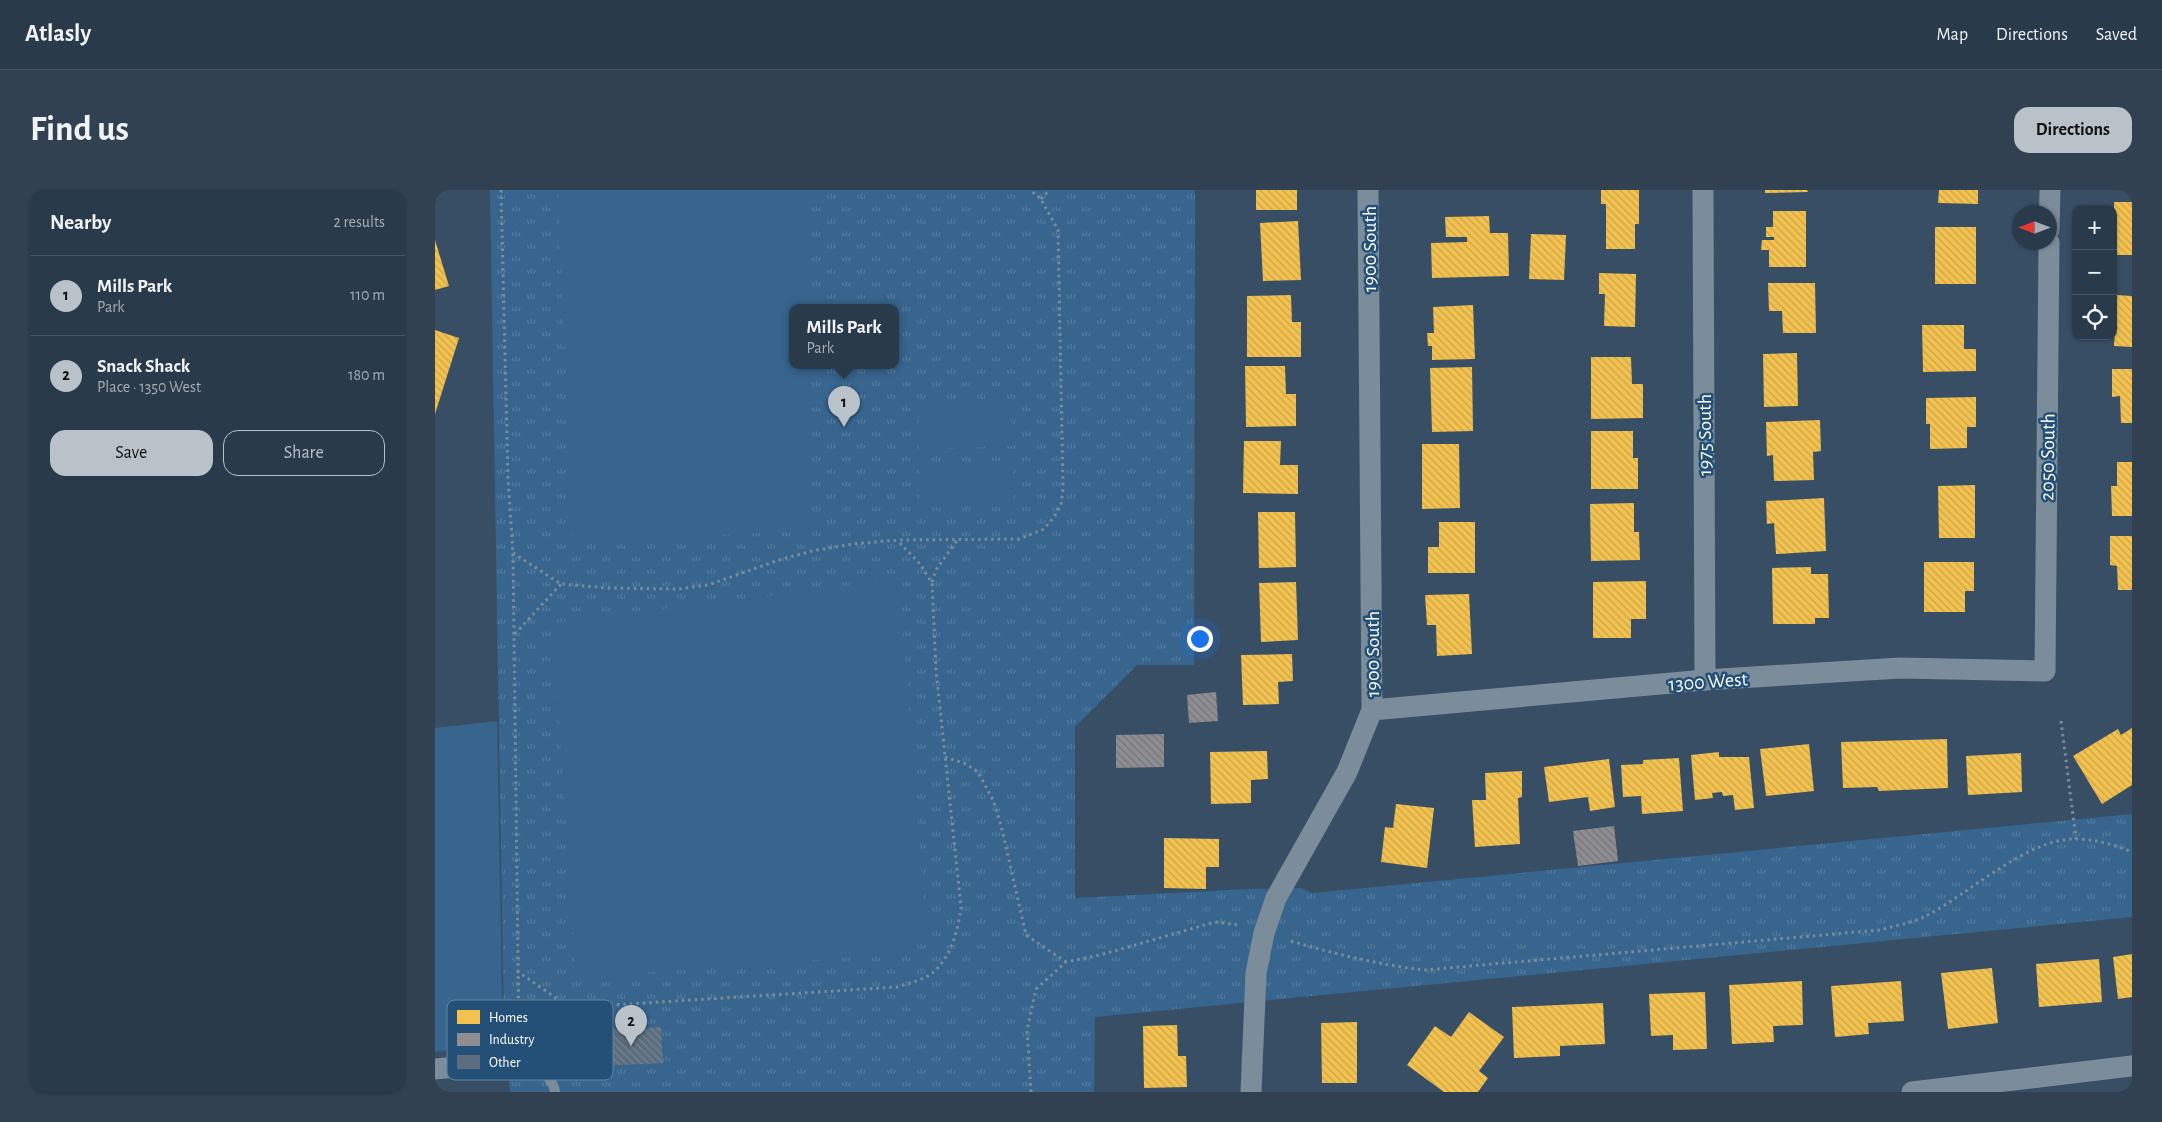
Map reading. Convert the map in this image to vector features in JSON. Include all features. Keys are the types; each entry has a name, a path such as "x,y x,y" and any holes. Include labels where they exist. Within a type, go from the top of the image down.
{"street":[{"name":"1900 South","path":"1251,1092 1256,973 1259,952 1275,898 1347,772 1372,710 1369,190"},
{"name":"1975 South","path":"1703,190 1705,680"},
{"path":"2050,190 2050,205"},
{"name":"2050 South","path":"2045,671 2049,250"},
{"name":"1300 West","path":"1372,710 1705,680 1900,668 2045,671"},
{"path":"1912,1092 2132,1066"}],"lane":[{"path":"550,1080 555,1092"}],"path":[{"path":"501,190 508,479 513,553 517,971 515,1000"},
{"path":"513,553 561,584 617,589 679,589 708,585 779,560 812,551 853,544 898,540 1019,539 1044,529 1054,518 1061,504 1063,434 1058,230 1041,199 1030,190"},
{"path":"1041,199 1049,190"},
{"path":"613,1005 897,987 925,978 937,968 952,944 959,927 961,907 936,670 932,583 936,570 958,539"},
{"path":"898,540 920,564 932,583"},
{"path":"515,634 561,584"},
{"path":"2061,721 2076,839"},
{"path":"945,757 966,764 978,772 993,800 1001,825 1025,935 1067,962"},
{"path":"1291,941 1336,955 1400,968 1425,970 1880,930 1922,918 2023,854 2051,843 2076,839 2118,846 2132,852"},
{"path":"1031,1092 1027,1030 1036,989 1067,962 1100,955 1215,922 1239,926"},
{"path":"517,971 560,1000"}],"green space":[{"path":"490,190 1195,190 1194,665 1137,665 1075,727 1075,898 1250,889 1302,888 1312,893 2132,814 2132,917 1095,1017 1094,1092 510,1092 509,1080 613,1080 613,1000 503,1000"},
{"path":"558,190 806,190 807,304 789,304 789,369 808,369 809,531 573,542"},
{"path":"1011,403 1012,446 919,449 918,406"},
{"path":"1012,461 1013,504 921,507 919,464"},
{"path":"899,579 926,929 908,953 576,978 553,623"},
{"path":"497,721 502,1000 447,1000 447,1051 435,1052 435,728"}],"building: Homes":[{"path":"1256,190 1297,190 1297,210 1256,210"},
{"path":"1601,190 1639,190 1639,224 1635,224 1635,249 1606,249 1606,204 1601,204"},
{"path":"1765,190 1807,190 1808,192 1765,193"},
{"path":"1939,190 1978,190 1978,204 1938,203"},
{"path":"2114,202 2132,202 2132,255 2117,255 2117,205 2114,205"},
{"path":"1773,211 1806,211 1806,267 1769,267 1769,250 1761,250 1762,240 1774,240 1774,237 1766,237 1766,227 1773,227"},
{"path":"1489,216 1490,233 1508,233 1509,276 1432,278 1431,243 1467,242 1467,237 1446,237 1445,217"},
{"path":"1298,221 1301,280 1263,281 1260,223"},
{"path":"1935,227 1976,227 1976,284 1935,284"},
{"path":"1531,234 1566,235 1564,280 1529,279"},
{"path":"435,240 449,286 435,290"},
{"path":"1599,273 1636,274 1635,327 1604,326 1605,294 1599,294"},
{"path":"1768,283 1815,283 1816,333 1783,333 1782,311 1769,311"},
{"path":"1291,295 1292,322 1301,322 1301,357 1247,357 1247,296"},
{"path":"2117,295 2132,296 2132,347 2114,346 2114,340 2117,340"},
{"path":"1473,305 1475,359 1432,360 1432,346 1428,346 1427,333 1434,333 1433,307"},
{"path":"1922,325 1964,325 1964,349 1976,349 1976,371 1923,372"},
{"path":"435,330 459,338 435,414"},
{"path":"1797,353 1798,406 1764,407 1763,354"},
{"path":"1591,357 1631,357 1632,384 1643,384 1643,418 1591,419"},
{"path":"1245,366 1285,366 1286,394 1296,394 1296,426 1246,427"},
{"path":"1472,367 1473,431 1432,432 1430,368"},
{"path":"2112,369 2132,369 2132,423 2121,423 2120,396 2112,397"},
{"path":"1976,397 1976,427 1967,427 1967,448 1930,449 1930,424 1926,424 1926,398"},
{"path":"1820,420 1821,451 1813,452 1814,480 1774,481 1773,455 1767,456 1766,422"},
{"path":"1591,431 1633,431 1633,458 1638,458 1638,489 1591,489"},
{"path":"1244,441 1281,441 1280,465 1298,465 1298,494 1243,493"},
{"path":"1422,444 1459,444 1460,508 1422,509"},
{"path":"2117,462 2132,462 2132,516 2112,516 2111,486 2117,486"},
{"path":"1975,485 1975,538 1939,538 1938,486"},
{"path":"1824,498 1826,551 1776,554 1774,523 1767,524 1766,501"},
{"path":"1634,503 1634,532 1639,532 1640,560 1591,561 1590,504"},
{"path":"1258,512 1295,512 1296,567 1259,568"},
{"path":"1439,522 1475,522 1475,573 1428,573 1428,547 1439,547"},
{"path":"2110,536 2132,536 2132,590 2118,590 2117,566 2110,565"},
{"path":"1924,562 1974,562 1974,591 1965,591 1965,612 1924,612"},
{"path":"1811,567 1811,574 1828,574 1829,618 1815,618 1815,624 1773,624 1772,568"},
{"path":"1646,581 1646,619 1631,619 1631,638 1593,638 1593,582"},
{"path":"1296,582 1298,640 1261,642 1259,583"},
{"path":"1469,594 1472,654 1437,656 1436,625 1427,625 1425,595"},
{"path":"1292,654 1293,681 1278,682 1279,704 1243,705 1241,655"},
{"path":"2132,728 2132,785 2102,804 2073,756 2118,729 2121,735"},
{"path":"1947,739 1948,788 1879,791 1877,787 1843,788 1841,742"},
{"path":"1809,744 1814,791 1766,796 1760,749"},
{"path":"1267,751 1268,779 1251,780 1251,803 1211,804 1210,752"},
{"path":"1719,752 1719,757 1749,757 1754,808 1735,810 1733,795 1723,796 1722,792 1712,793 1713,798 1695,800 1691,755"},
{"path":"2021,753 2022,792 1968,795 1966,756"},
{"path":"1679,758 1683,811 1642,814 1641,796 1623,797 1621,765 1643,764 1643,760"},
{"path":"1609,759 1615,807 1590,811 1588,797 1549,802 1544,767"},
{"path":"1522,771 1522,797 1518,798 1520,844 1475,847 1472,800 1486,800 1485,773"},
{"path":"1396,804 1434,808 1427,868 1381,862 1385,827 1393,828"},
{"path":"1164,838 1219,839 1219,867 1206,867 1206,889 1164,888"},
{"path":"2132,954 2132,997 2118,999 2113,957"},
{"path":"2099,959 2102,1002 2039,1007 2036,964"},
{"path":"1992,968 1998,1023 1948,1029 1941,973"},
{"path":"1802,981 1803,1025 1773,1026 1774,1042 1732,1044 1729,985"},
{"path":"1901,981 1904,1021 1868,1023 1869,1034 1835,1037 1831,986"},
{"path":"1705,992 1707,1049 1673,1050 1673,1035 1651,1036 1649,994"},
{"path":"1603,1003 1605,1044 1560,1046 1560,1056 1514,1058 1512,1007"},
{"path":"1469,1012 1504,1037 1479,1071 1488,1078 1478,1092 1444,1092 1407,1065 1435,1026 1451,1037"},
{"path":"1357,1022 1357,1083 1322,1083 1321,1023"},
{"path":"1177,1025 1178,1056 1186,1056 1187,1087 1144,1088 1143,1026"}],"building: Industry":[{"path":"1216,692 1218,721 1189,723 1187,695"},
{"path":"1164,734 1164,767 1116,768 1116,735"},
{"path":"1614,826 1618,861 1578,866 1573,831"}],"building: Other":[{"path":"661,1027 663,1063 613,1065 613,1029"}],"place":[{"name":"Mills Park","path":"844,427"},
{"name":"Snack Shack","path":"631,1046"}]}
